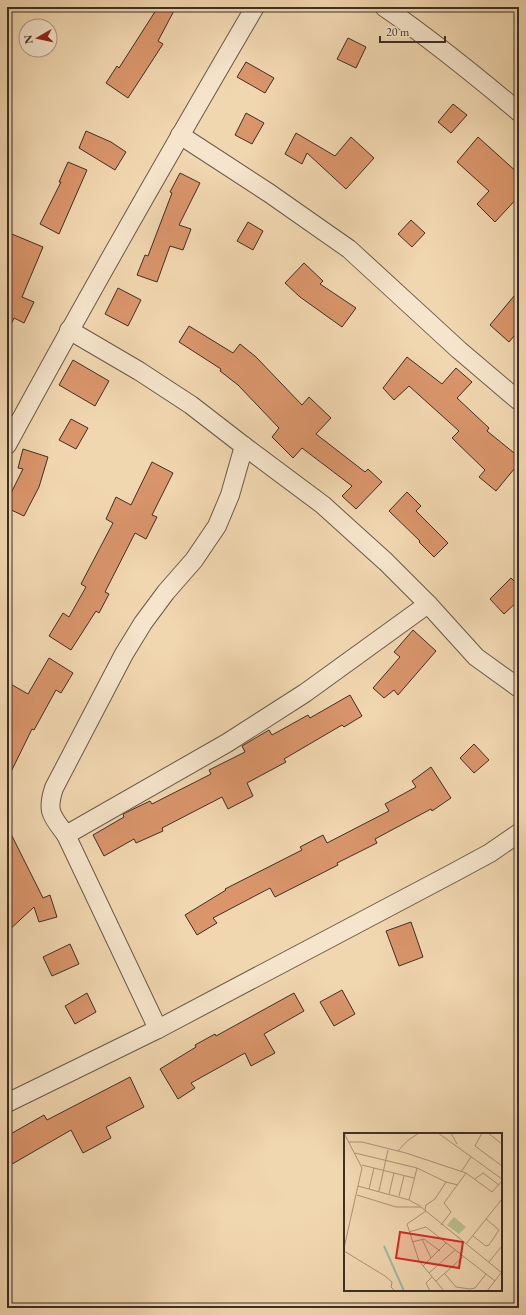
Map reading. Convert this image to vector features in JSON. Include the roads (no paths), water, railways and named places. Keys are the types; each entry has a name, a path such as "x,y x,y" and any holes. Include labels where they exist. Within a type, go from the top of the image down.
{"street":[{"path":"7,445 69,330 255,7"},
{"path":"384,7 412,26 471,71 519,112"},
{"path":"180,135 269,193 349,249 459,350 519,401"},
{"path":"69,330 139,371 191,405 323,505 386,562 428,604 476,657 519,688"},
{"path":"158,1028 66,835 52,816 50,802 54,788 124,654 139,629 166,592 194,560 217,526 230,495 244,446"},
{"path":"66,835 227,743 305,693 428,604"},
{"path":"7,1103 158,1028 459,870 490,853 519,833"}]}
